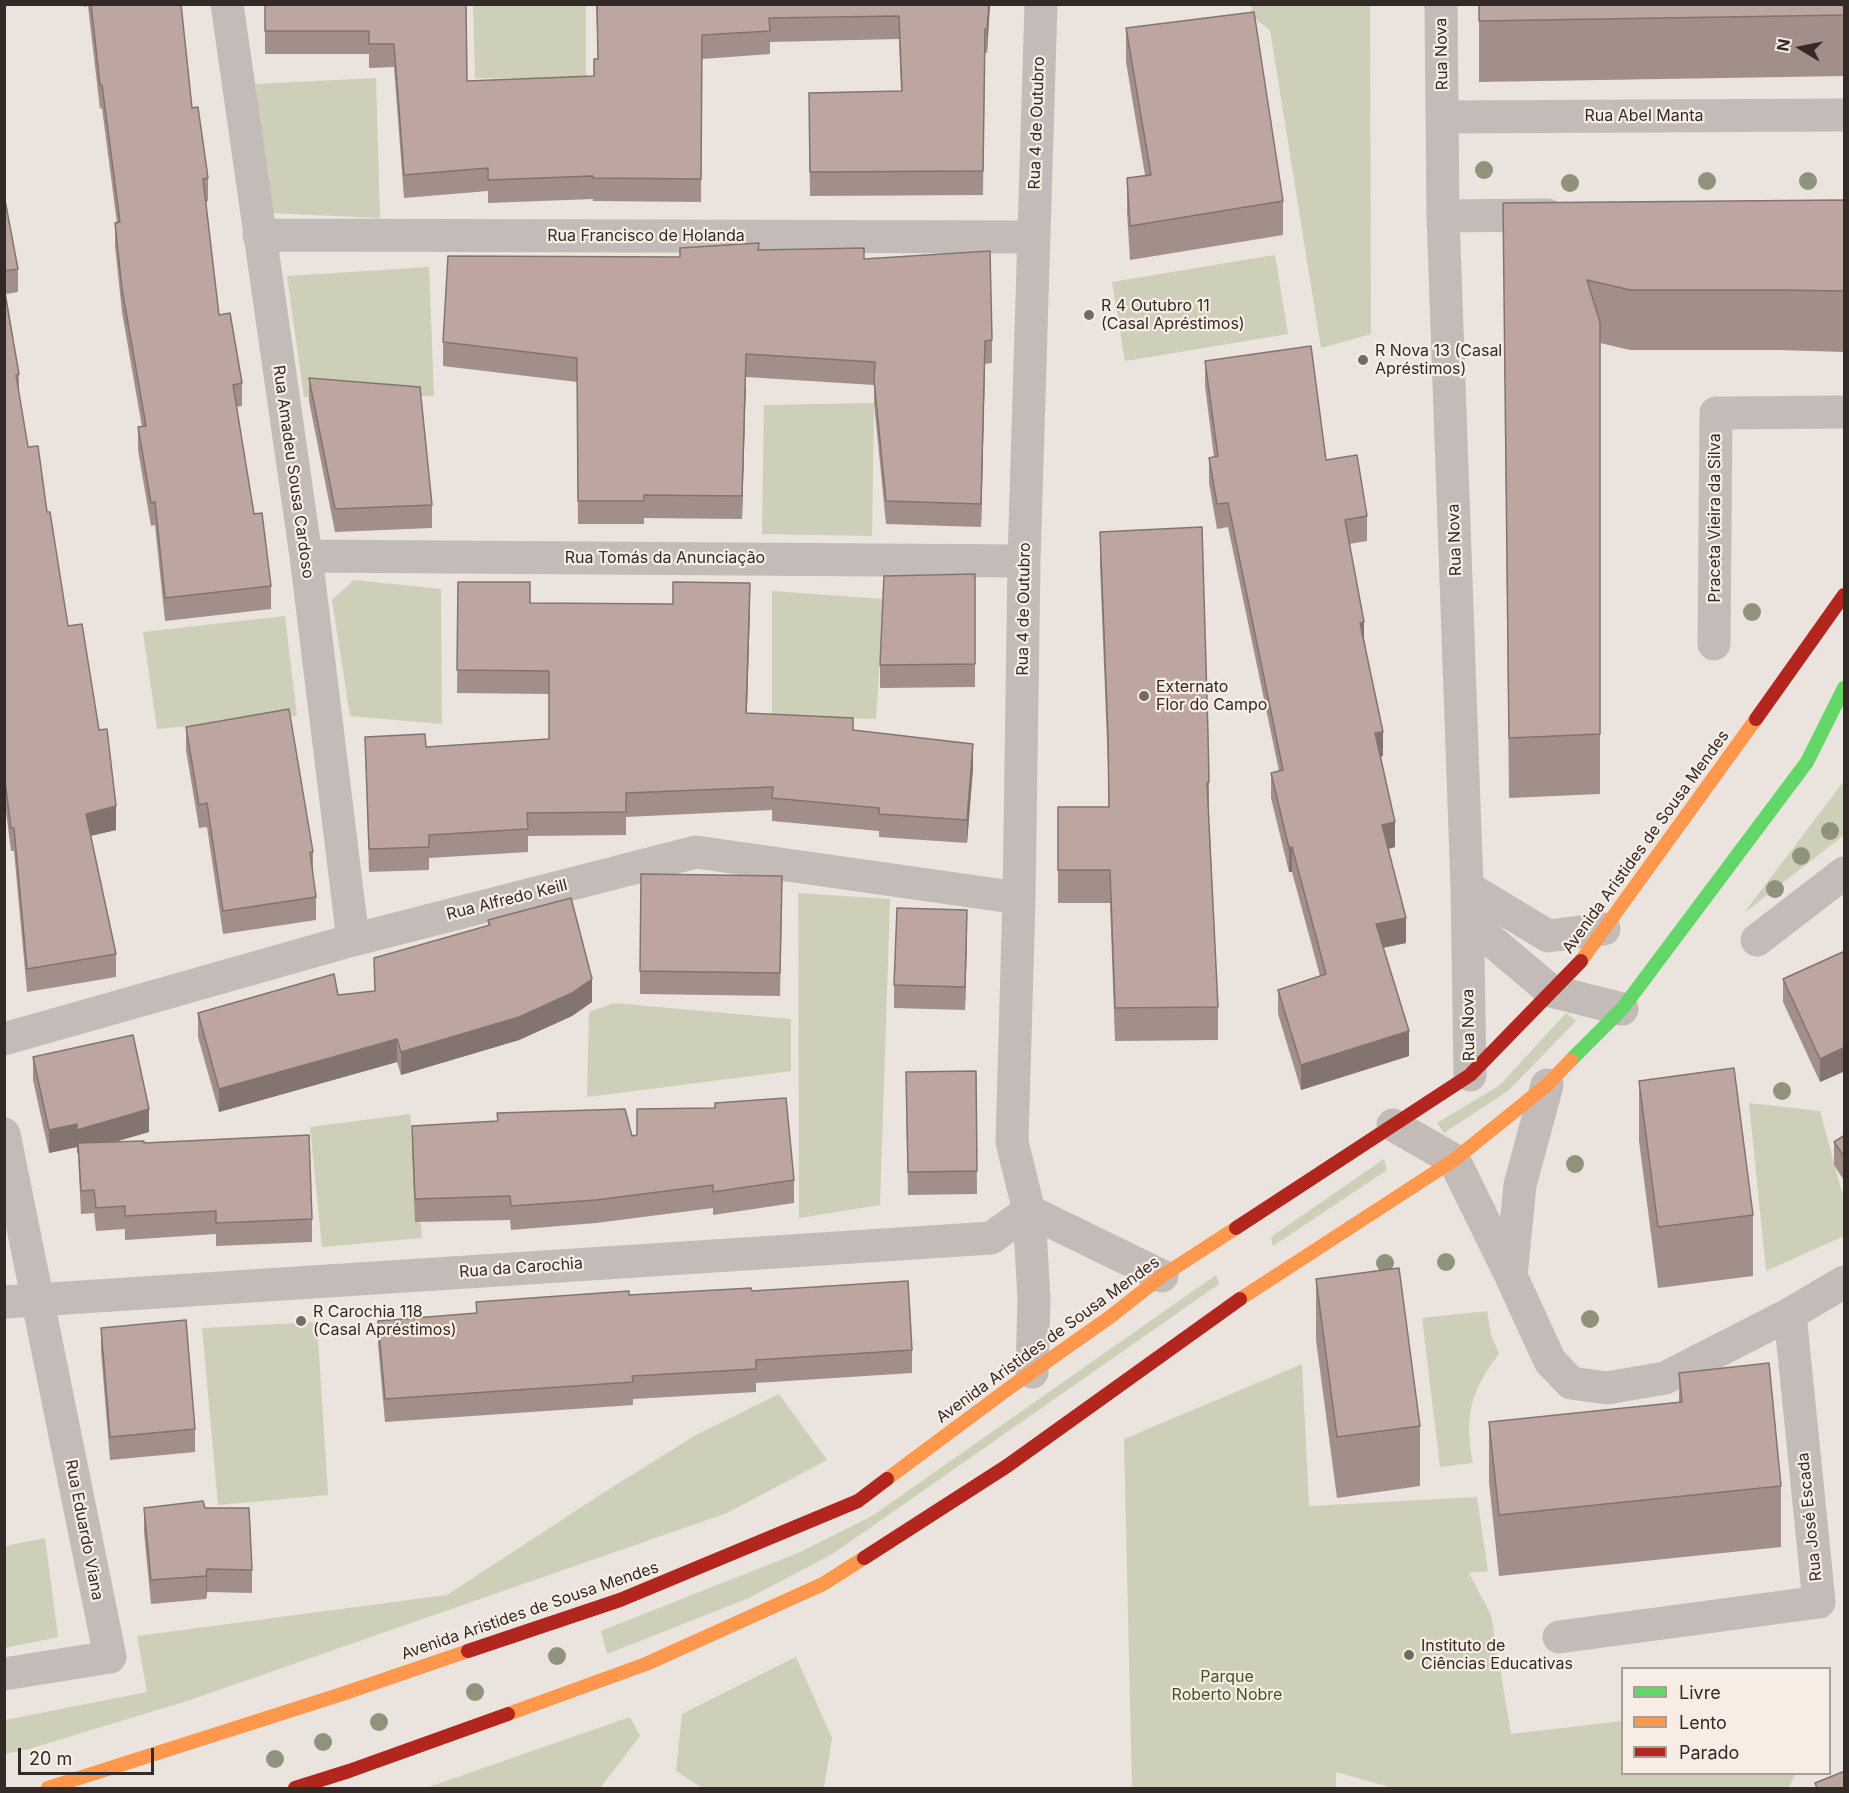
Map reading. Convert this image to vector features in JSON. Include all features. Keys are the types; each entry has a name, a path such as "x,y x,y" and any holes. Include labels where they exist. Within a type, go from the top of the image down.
{"main road":[{"name":"Avenida Aristides de Sousa Mendes","path":"48,1788 342,1694 620,1600 858,1501 1110,1317 1162,1276 1470,1075 1582,959 1845,595"},
{"path":"295,1788 349,1771 646,1664 823,1584 1007,1466 1253,1289 1454,1160 1547,1086 1622,1009 1807,762 1845,688"}],"street":[{"name":"Rua Amadeu Sousa Cardoso","path":"227,4 306,556 353,940"},
{"name":"Rua 4 de Outubro","path":"1032,1372 1034,1299 1029,1211 1012,1142 1019,898 1024,561 1041,4"},
{"name":"Rua Nova","path":"1441,4 1443,216 1467,888 1470,1075"},
{"name":"Rua Abel Manta","path":"1443,117 1845,115"},
{"path":"1443,216 1577,214"},
{"name":"Rua Francisco de Holanda","path":"259,235 1034,237"},
{"name":"Praceta Vieira da Silva","path":"1714,644 1716,413 1845,412"},
{"name":"Rua Tomás da Anunciação","path":"306,556 1024,561"},
{"name":"Rua Alfredo Keill","path":"4,1039 353,940 696,852 1019,898"},
{"path":"1756,940 1845,873"},
{"path":"1467,888 1548,936 1604,928"},
{"path":"1468,921 1551,991 1622,1009"},
{"path":"1511,1276 1520,1185 1547,1086"},
{"path":"1393,1125 1454,1160 1550,1361 1571,1383 1607,1388 1665,1378 1790,1314 1845,1282"},
{"path":"4,1134 38,1299"},
{"path":"1029,1211 1162,1276"},
{"name":"Rua da Carochia","path":"4,1302 991,1238 1029,1211"},
{"name":"Rua Eduardo Viana","path":"4,1674 110,1657 38,1299"},
{"name":"Rua José Escada","path":"1559,1637 1819,1602 1790,1314"}],"green space":[{"path":"473,5 586,5 586,79 475,78"},
{"path":"1252,5 1370,5 1371,334 1321,348 1270,30 1251,16"},
{"path":"376,78 380,218 269,213 255,84"},
{"path":"1275,255 1288,334 1125,361 1112,282"},
{"path":"429,267 434,396 304,397 287,276"},
{"path":"874,403 872,536 762,534 764,405"},
{"path":"354,580 441,589 442,724 350,716 332,600"},
{"path":"772,591 884,599 876,719 772,716"},
{"path":"285,616 297,716 157,729 143,632"},
{"path":"1844,781 1844,835 1744,913"},
{"path":"798,893 890,899 880,1205 799,1218"},
{"path":"614,1003 791,1019 791,1071 587,1097 589,1012"},
{"path":"1566,1013 1576,1021 1509,1090 1444,1133 1437,1123 1500,1085"},
{"path":"1749,1103 1820,1111 1844,1200 1844,1236 1766,1271"},
{"path":"410,1114 422,1238 322,1247 310,1127"},
{"path":"1384,1159 1387,1170 1273,1246 1271,1237"},
{"path":"1216,1275 1219,1284 834,1553 749,1598 607,1654 601,1631 798,1553 872,1516"},
{"path":"1487,1311 1491,1335 1499,1354 1481,1380 1472,1405 1469,1432 1473,1463 1440,1467 1422,1318"},
{"path":"317,1322 328,1495 218,1505 202,1328"},
{"name":"Parque Roberto Nobre","path":"1302,1364 1309,1506 1477,1497 1488,1571 1469,1573 1491,1615 1511,1734 1621,1721 1621,1775 1795,1775 1788,1788 1393,1788 1336,1772 1336,1788 1132,1788 1124,1439"},
{"path":"779,1394 827,1460 727,1513 190,1700 29,1749 5,1754 5,1720 147,1692 137,1636 447,1595 696,1435"},
{"path":"45,1538 58,1637 5,1648 5,1546"},
{"path":"796,1657 832,1738 824,1788 703,1788 676,1771 682,1714"},
{"path":"630,1717 640,1736 600,1788 426,1788"}],"building":[{"path":"91,4 181,4 192,108 198,107 208,178 203,179 219,315 230,313 242,383 233,385 254,514 262,513 271,586 165,598 155,502 151,503 138,427 146,426 122,289 115,223 120,222"},
{"path":"265,4 466,4 467,81 594,76 594,59 598,59 597,4 989,4 987,29 985,29 983,171 810,172 809,93 902,91 899,16 769,18 770,31 702,35 701,179 593,178 593,176 488,180 488,168 404,175 394,44 369,44 369,31 265,31"},
{"path":"1479,4 1845,4 1845,15 1479,21"},
{"path":"1254,12 1283,201 1130,226 1127,178 1151,175 1126,28"},
{"path":"4,195 18,269 4,271"},
{"path":"1845,200 1845,291 1630,290 1587,280 1600,322 1600,734 1509,738 1503,203"},
{"path":"759,243 758,250 864,248 864,259 990,251 992,340 985,341 981,504 886,501 874,380 875,362 746,354 742,496 644,495 644,501 578,501 577,358 443,342 448,256 680,257 680,248"},
{"path":"4,288 19,374 16,375 28,447 38,446 47,512 50,512 68,626 82,624 99,730 107,729 116,806 86,814 116,954 27,969 14,828 11,828 4,773"},
{"path":"1311,346 1326,460 1357,455 1367,516 1345,520 1364,622 1360,623 1383,732 1375,733 1395,822 1382,825 1406,918 1376,924 1409,1031 1301,1065 1278,990 1326,974 1292,847 1289,848 1271,773 1283,770 1228,503 1217,504 1209,458 1218,456 1205,361"},
{"path":"309,378 420,387 432,505 335,509"},
{"path":"1202,527 1209,782 1207,783 1218,1007 1115,1008 1110,870 1058,870 1058,807 1109,807 1100,532"},
{"path":"975,574 975,664 880,665 884,576"},
{"path":"458,582 530,582 530,603 673,604 673,582 750,583 746,713 853,718 853,730 973,744 967,820 879,814 879,808 772,798 773,787 626,793 626,812 527,813 528,829 429,835 429,847 369,849 365,737 425,734 426,747 549,739 549,671 457,670"},
{"path":"289,709 313,852 310,852 316,897 223,911 207,803 199,805 186,727"},
{"path":"641,874 782,876 780,973 640,971"},
{"path":"571,898 592,979 572,993 519,1017 401,1052 397,1039 219,1089 198,1013 334,974 338,995 375,991 374,958 490,925 488,920"},
{"path":"897,908 967,910 965,987 894,985"},
{"path":"1845,951 1845,1047 1820,1059 1783,979"},
{"path":"133,1035 149,1109 77,1130 77,1124 49,1130 33,1057"},
{"path":"1734,1068 1753,1215 1658,1227 1639,1081"},
{"path":"976,1071 977,1171 908,1172 906,1072"},
{"path":"786,1098 794,1180 713,1192 713,1185 596,1200 511,1206 510,1196 415,1199 412,1126 498,1121 497,1113 625,1109 632,1136 637,1135 637,1109 715,1108 715,1103"},
{"path":"309,1135 312,1219 216,1223 216,1211 125,1216 125,1206 96,1208 94,1190 81,1191 78,1143 144,1141 144,1143"},
{"path":"1845,1135 1845,1158 1834,1142"},
{"path":"1399,1268 1420,1426 1337,1437 1316,1279"},
{"path":"908,1281 912,1350 756,1360 756,1369 632,1376 633,1382 385,1399 378,1321 477,1313 476,1302 629,1291 629,1295 751,1288 752,1291"},
{"path":"186,1320 195,1429 110,1437 101,1328"},
{"path":"1769,1363 1781,1486 1499,1515 1489,1422 1682,1402 1679,1373"},
{"path":"203,1501 205,1508 249,1508 252,1570 207,1569 206,1576 151,1580 144,1508"},
{"path":"1845,1771 1845,1788 1817,1788 1815,1783"}],"traffic: fast":[{"path":"1571,1060 1622,1009 1807,762 1844,688"}],"traffic: slow":[{"path":"1581,961 1756,719"},
{"path":"1240,1299 1454,1160 1547,1085 1571,1060"},
{"path":"887,1479 1110,1317 1162,1276 1236,1228"},
{"path":"508,1714 646,1664 823,1584 864,1558"},
{"path":"48,1788 342,1694 468,1651"}],"traffic: jam":[{"path":"1756,719 1844,595"},
{"path":"1236,1228 1470,1075 1581,961"},
{"path":"864,1558 1007,1466 1240,1299"},
{"path":"468,1651 620,1600 858,1501 887,1479"},
{"path":"295,1788 508,1714"}],"place":[{"name":"R 4 Outubro 11 (Casal Apréstimos)","path":"1089,315"},
{"name":"R Nova 13 (Casal Apréstimos)","path":"1363,360"},
{"name":"Externato Flor do Campo","path":"1144,696"},
{"name":"R Carochia 118 (Casal Apréstimos)","path":"301,1321"},
{"name":"Instituto de Ciências Educativas","path":"1409,1655"}]}
